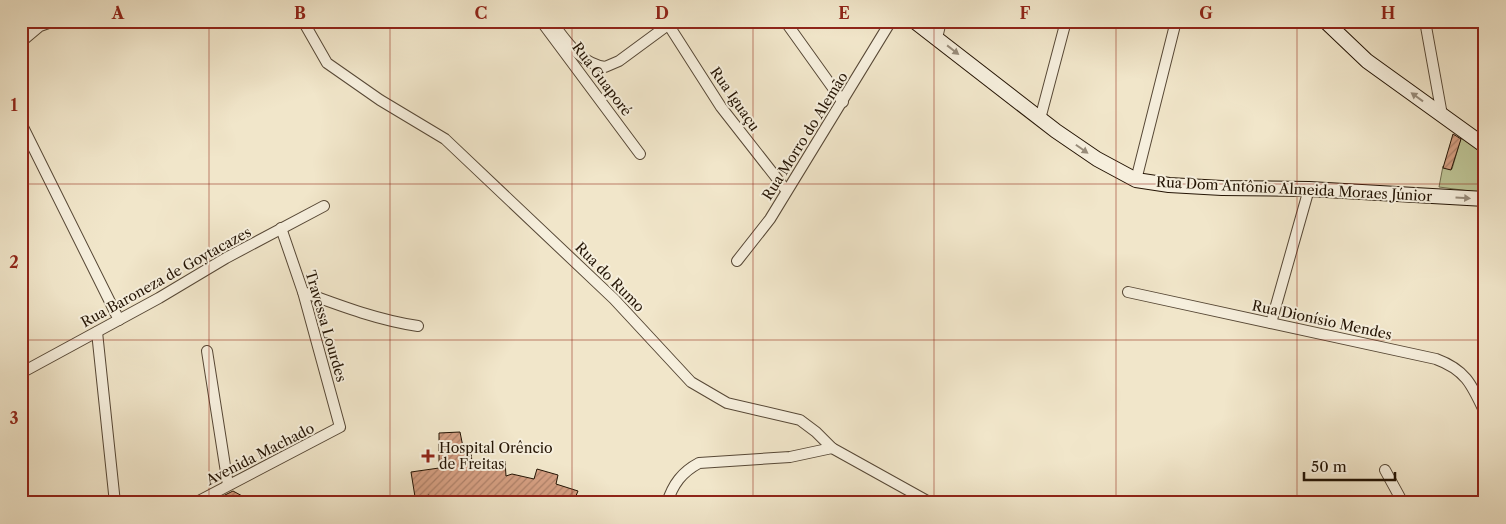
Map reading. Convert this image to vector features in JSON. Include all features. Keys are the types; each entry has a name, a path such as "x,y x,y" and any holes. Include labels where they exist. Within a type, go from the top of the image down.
{"main road":[{"name":"Rua Dom Antônio Almeida Moraes Júnior","path":"914,21 1040,119 1097,159 1136,180 1169,185 1222,188 1309,189 1485,199"},
{"path":"1325,21 1367,61 1485,146"}],"street":[{"path":"21,42 40,26 54,21"},
{"name":"Rua do Rumo","path":"303,21 327,63 380,100 445,139 614,299 691,382 727,403 800,420 816,432 832,448 931,503"},
{"name":"Rua Guaporé","path":"541,21 640,154"},
{"path":"551,21 576,52 586,60 605,67 619,61 669,22"},
{"path":"785,21 843,102"},
{"name":"Rua Morro do Alemão","path":"737,261 770,219 786,190 843,102 890,21"},
{"path":"937,38 941,21"},
{"path":"1040,119 1066,21"},
{"path":"1136,180 1176,21"},
{"path":"1425,21 1442,115"},
{"name":"Rua Iguaçu","path":"669,22 722,107 786,190"},
{"path":"21,123 119,320"},
{"path":"1271,323 1309,189"},
{"name":"Rua Baroneza de Goytacazes","path":"21,373 324,206"},
{"name":"Travessa Lourdes","path":"281,228 303,292 340,427 337,431"},
{"path":"303,292 363,314 418,326"},
{"name":"Rua Dionísio Mendes","path":"1128,292 1445,362 1463,373 1470,382 1485,413"},
{"path":"97,332 115,503"},
{"path":"207,351 228,485"},
{"name":"Avenida Machado","path":"195,503 337,431"},
{"path":"667,503 678,478 688,468 699,463 790,457 832,448"},
{"path":"1385,470 1403,503"},
{"path":"206,497 216,503"}],"green space":[{"path":"1461,138 1485,154 1485,193 1439,187 1443,166 1452,169"}],"building":[{"path":"1453,134 1461,139 1451,170 1443,168"},
{"path":"460,432 464,452 471,451 472,463 505,461 506,476 512,474 534,479 537,469 558,475 556,484 578,491 573,503 456,503 428,495 429,503 416,503 411,472 439,468 439,433"},
{"path":"233,491 255,503 227,503 219,498"}],"place":[{"name":"Hospital Orêncio de Freitas","path":"428,456"}]}
